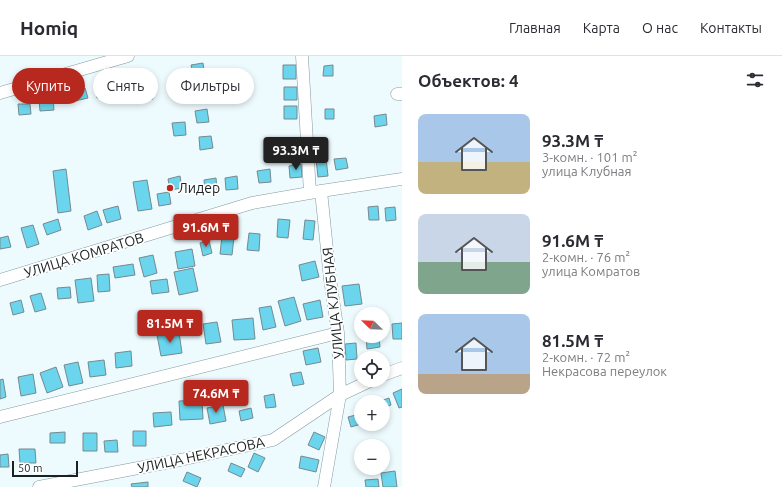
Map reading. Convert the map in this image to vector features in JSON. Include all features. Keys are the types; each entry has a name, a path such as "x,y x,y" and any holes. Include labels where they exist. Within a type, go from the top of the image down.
{"street":[{"path":"0,93 128,56"},
{"name":"УЛИЦА КЛУБНАЯ","path":"302,56 316,192 338,333 340,395 324,487"},
{"name":"УЛИЦА КОМРАТОВ","path":"0,280 252,203 402,179"},
{"path":"0,417 338,333"},
{"path":"390,372 402,368"},
{"name":"УЛИЦА НЕКРАСОВА","path":"39,487 180,460 273,440 340,395 357,387"}],"building":[{"path":"203,63 204,68 192,68 191,65"},
{"path":"283,65 296,65 296,79 283,79"},
{"path":"333,65 333,76 323,76 324,66"},
{"path":"284,87 297,87 297,100 284,100"},
{"path":"85,88 88,98 85,99"},
{"path":"18,104 30,104 31,114 19,115"},
{"path":"39,104 54,104 54,110 40,111"},
{"path":"284,106 297,106 297,119 284,119"},
{"path":"207,109 209,122 197,123 195,111"},
{"path":"325,109 334,109 334,119 325,119"},
{"path":"386,114 387,125 375,127 374,116"},
{"path":"185,122 186,135 174,136 172,123"},
{"path":"211,136 213,148 200,150 199,137"},
{"path":"326,158 328,176 318,177 316,159"},
{"path":"346,158 348,168 336,170 334,159"},
{"path":"301,164 302,177 290,178 289,166"},
{"path":"66,169 71,211 58,213 53,171"},
{"path":"270,169 271,182 259,183 257,171"},
{"path":"180,176 182,188 170,190 168,179"},
{"path":"237,176 238,189 226,190 225,178"},
{"path":"216,178 217,191 205,192 204,180"},
{"path":"147,180 152,209 138,211 133,182"},
{"path":"169,192 171,204 159,206 157,194"},
{"path":"118,206 121,219 107,223 103,210"},
{"path":"378,206 379,220 369,220 368,207"},
{"path":"395,207 396,220 386,221 385,208"},
{"path":"97,211 102,225 88,230 84,216"},
{"path":"58,219 61,230 47,235 43,224"},
{"path":"278,219 290,220 288,238 277,237"},
{"path":"305,220 315,221 313,240 303,239"},
{"path":"33,225 39,244 27,248 21,228"},
{"path":"249,233 260,234 259,251 247,250"},
{"path":"8,236 11,247 0,249 0,238"},
{"path":"222,236 234,237 232,255 220,254"},
{"path":"209,241 212,253 203,256 200,243"},
{"path":"192,249 195,266 178,269 175,252"},
{"path":"153,255 157,273 144,277 139,258"},
{"path":"315,261 319,277 302,281 299,265"},
{"path":"133,264 135,275 115,278 113,267"},
{"path":"193,268 198,291 179,295 174,272"},
{"path":"109,274 110,291 98,292 97,275"},
{"path":"91,278 94,301 78,303 75,280"},
{"path":"167,279 169,292 152,294 150,281"},
{"path":"359,284 362,304 345,306 342,286"},
{"path":"70,287 71,298 58,299 57,288"},
{"path":"41,293 46,309 35,312 30,296"},
{"path":"294,297 301,321 285,326 278,301"},
{"path":"21,300 24,312 13,315 10,303"},
{"path":"320,300 323,317 307,320 303,304"},
{"path":"271,306 276,327 263,330 259,308"},
{"path":"253,318 255,339 234,340 232,320"},
{"path":"217,322 221,342 206,344 203,324"},
{"path":"402,323 402,339 393,339 392,324"},
{"path":"179,332 182,353 161,356 157,335"},
{"path":"356,343 356,351 354,351 354,359 346,360 345,344"},
{"path":"367,343 380,343 380,347 367,349"},
{"path":"318,348 321,362 306,365 303,351"},
{"path":"131,351 132,366 116,368 115,353"},
{"path":"104,360 106,375 90,377 88,362"},
{"path":"78,362 83,383 69,386 64,365"},
{"path":"56,367 63,387 47,393 40,373"},
{"path":"301,372 304,384 293,386 290,374"},
{"path":"33,374 36,393 21,396 18,377"},
{"path":"3,379 6,397 0,399 0,380"},
{"path":"402,389 402,407 399,408 393,393"},
{"path":"274,394 276,407 266,408 264,396"},
{"path":"202,400 203,419 180,420 179,401"},
{"path":"223,405 226,421 210,424 207,408"},
{"path":"251,408 253,418 241,421 239,411"},
{"path":"171,412 172,425 154,427 153,413"},
{"path":"354,416 354,426 351,427 348,417"},
{"path":"133,431 146,431 146,446 133,446"},
{"path":"65,432 65,443 50,443 50,433"},
{"path":"314,432 325,437 319,450 308,445"},
{"path":"83,433 97,433 97,451 83,451"},
{"path":"117,440 118,452 105,452 104,441"},
{"path":"19,449 35,449 36,463 20,463"},
{"path":"254,453 265,458 258,472 248,467"},
{"path":"8,454 9,467 0,467 0,455"},
{"path":"301,456 319,460 316,472 299,468"},
{"path":"231,463 245,469 241,477 228,471"},
{"path":"395,471 397,487 383,487 381,475 390,475 390,472"},
{"path":"187,472 201,478 197,487 183,481"},
{"path":"378,479 379,487 366,487 365,480"},
{"path":"148,482 148,487 132,487 131,484"}],"place":[{"name":"Лидер","path":"170,188"}]}
